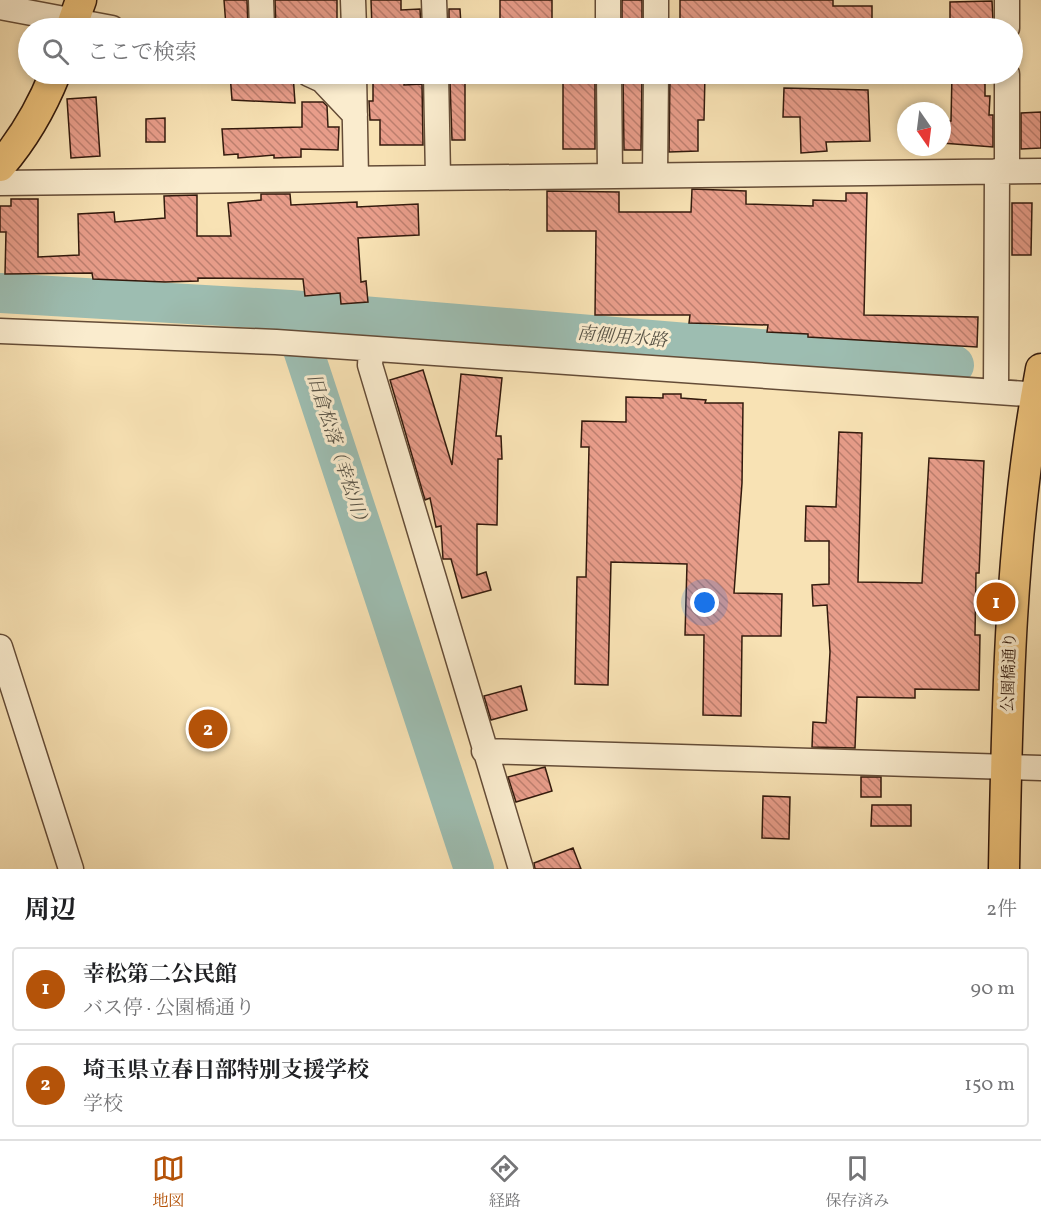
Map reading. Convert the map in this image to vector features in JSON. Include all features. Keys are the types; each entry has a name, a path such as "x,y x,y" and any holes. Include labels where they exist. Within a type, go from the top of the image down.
{"main road":[{"path":"0,166 24,138 51,84"},
{"name":"公園橋通り","path":"1004,869 1006,767 1016,573 1039,386"}],"street":[{"path":"261,0 262,18"},
{"path":"353,0 354,18"},
{"path":"434,0 435,18"},
{"path":"608,0 608,18"},
{"path":"656,0 656,18"},
{"path":"1007,0 1007,18"},
{"path":"0,7 75,17"},
{"path":"326,84 355,115"},
{"path":"354,84 356,178"},
{"path":"436,84 438,177"},
{"path":"609,84 610,176"},
{"path":"656,84 656,175"},
{"path":"996,392 1006,84"},
{"path":"0,183 1041,171"},
{"path":"0,331 276,342 362,350 996,392 1039,386"},
{"path":"362,350 370,365 520,869"},
{"path":"0,647 71,869"},
{"path":"484,751 1041,768"}],"building":[{"path":"224,0 247,0 248,18 225,18"},
{"path":"275,0 337,0 337,18 276,18"},
{"path":"371,0 401,0 401,10 420,9 420,18 372,18"},
{"path":"500,0 552,0 552,18 500,18"},
{"path":"622,0 642,0 642,18 622,18"},
{"path":"680,0 833,0 833,6 872,6 872,18 680,18"},
{"path":"992,1 993,18 950,18 950,2"},
{"path":"449,9 460,9 461,18 449,18"},
{"path":"231,84 294,84 295,103 232,100"},
{"path":"373,84 422,84 423,145 380,145 380,120 370,120 369,101 373,101"},
{"path":"450,84 465,84 465,140 452,140"},
{"path":"563,84 595,84 595,149 563,149"},
{"path":"623,84 642,84 641,150 624,150"},
{"path":"670,84 705,84 704,120 698,120 698,151 669,152"},
{"path":"952,84 985,84 985,96 990,96 989,115 993,115 993,147 951,144"},
{"path":"784,88 868,90 870,141 826,142 827,151 801,153 800,117 783,117"},
{"path":"96,97 100,156 71,158 67,99"},
{"path":"302,102 323,102 327,106 328,127 339,127 338,150 301,149 301,157 274,158 274,155 238,158 238,154 224,155 222,129 302,127"},
{"path":"1041,112 1041,148 1021,149 1021,113"},
{"path":"165,118 165,142 146,142 146,119"},
{"path":"692,189 746,191 746,204 813,206 813,200 846,201 846,193 867,193 864,315 978,317 977,347 808,337 808,334 767,332 768,325 689,323 690,315 595,315 596,231 547,231 547,191 619,192 619,212 691,212"},
{"path":"261,194 290,194 291,205 357,202 357,207 418,204 419,235 358,238 361,282 366,281 368,302 341,304 340,293 305,296 303,279 198,278 198,281 165,282 93,279 92,273 5,274 6,232 0,232 0,206 11,206 11,199 38,199 38,257 79,255 78,214 114,212 115,222 165,218 164,196 197,195 197,236 231,236 228,203 261,200"},
{"path":"1012,203 1032,203 1031,255 1012,255"},
{"path":"423,370 452,465 461,374 502,378 496,436 501,436 502,459 498,459 497,525 477,524 477,575 486,572 491,590 462,598 451,559 443,559 441,526 436,527 430,498 425,500 390,380"},
{"path":"663,394 681,394 681,398 706,400 705,403 743,403 742,483 734,593 782,594 781,636 742,636 741,716 703,715 704,635 685,635 687,564 611,562 608,685 575,684 577,577 586,577 589,447 581,447 582,421 626,422 626,397 663,398"},
{"path":"839,432 862,433 858,582 922,583 929,458 984,461 979,573 976,573 975,635 980,635 979,690 915,689 915,698 857,697 855,748 812,747 813,722 826,723 830,652 827,605 813,606 812,585 829,584 829,541 805,541 806,506 836,507"},
{"path":"521,686 527,710 491,720 484,696"},
{"path":"545,767 552,791 516,802 508,777"},
{"path":"861,777 881,777 881,797 861,797"},
{"path":"763,796 790,797 789,839 762,838"},
{"path":"872,805 911,805 911,826 871,826"},
{"path":"573,848 581,869 535,869 534,863"}],"waterway":[{"name":"南側用水路","path":"0,293 290,310 954,365"},
{"name":"旧倉松落（幸松川）","path":"290,310 474,869"}],"place":[{"name":"幸松第二公民館","path":"996,602"},
{"name":"埼玉県立春日部特別支援学校","path":"208,729"}]}
